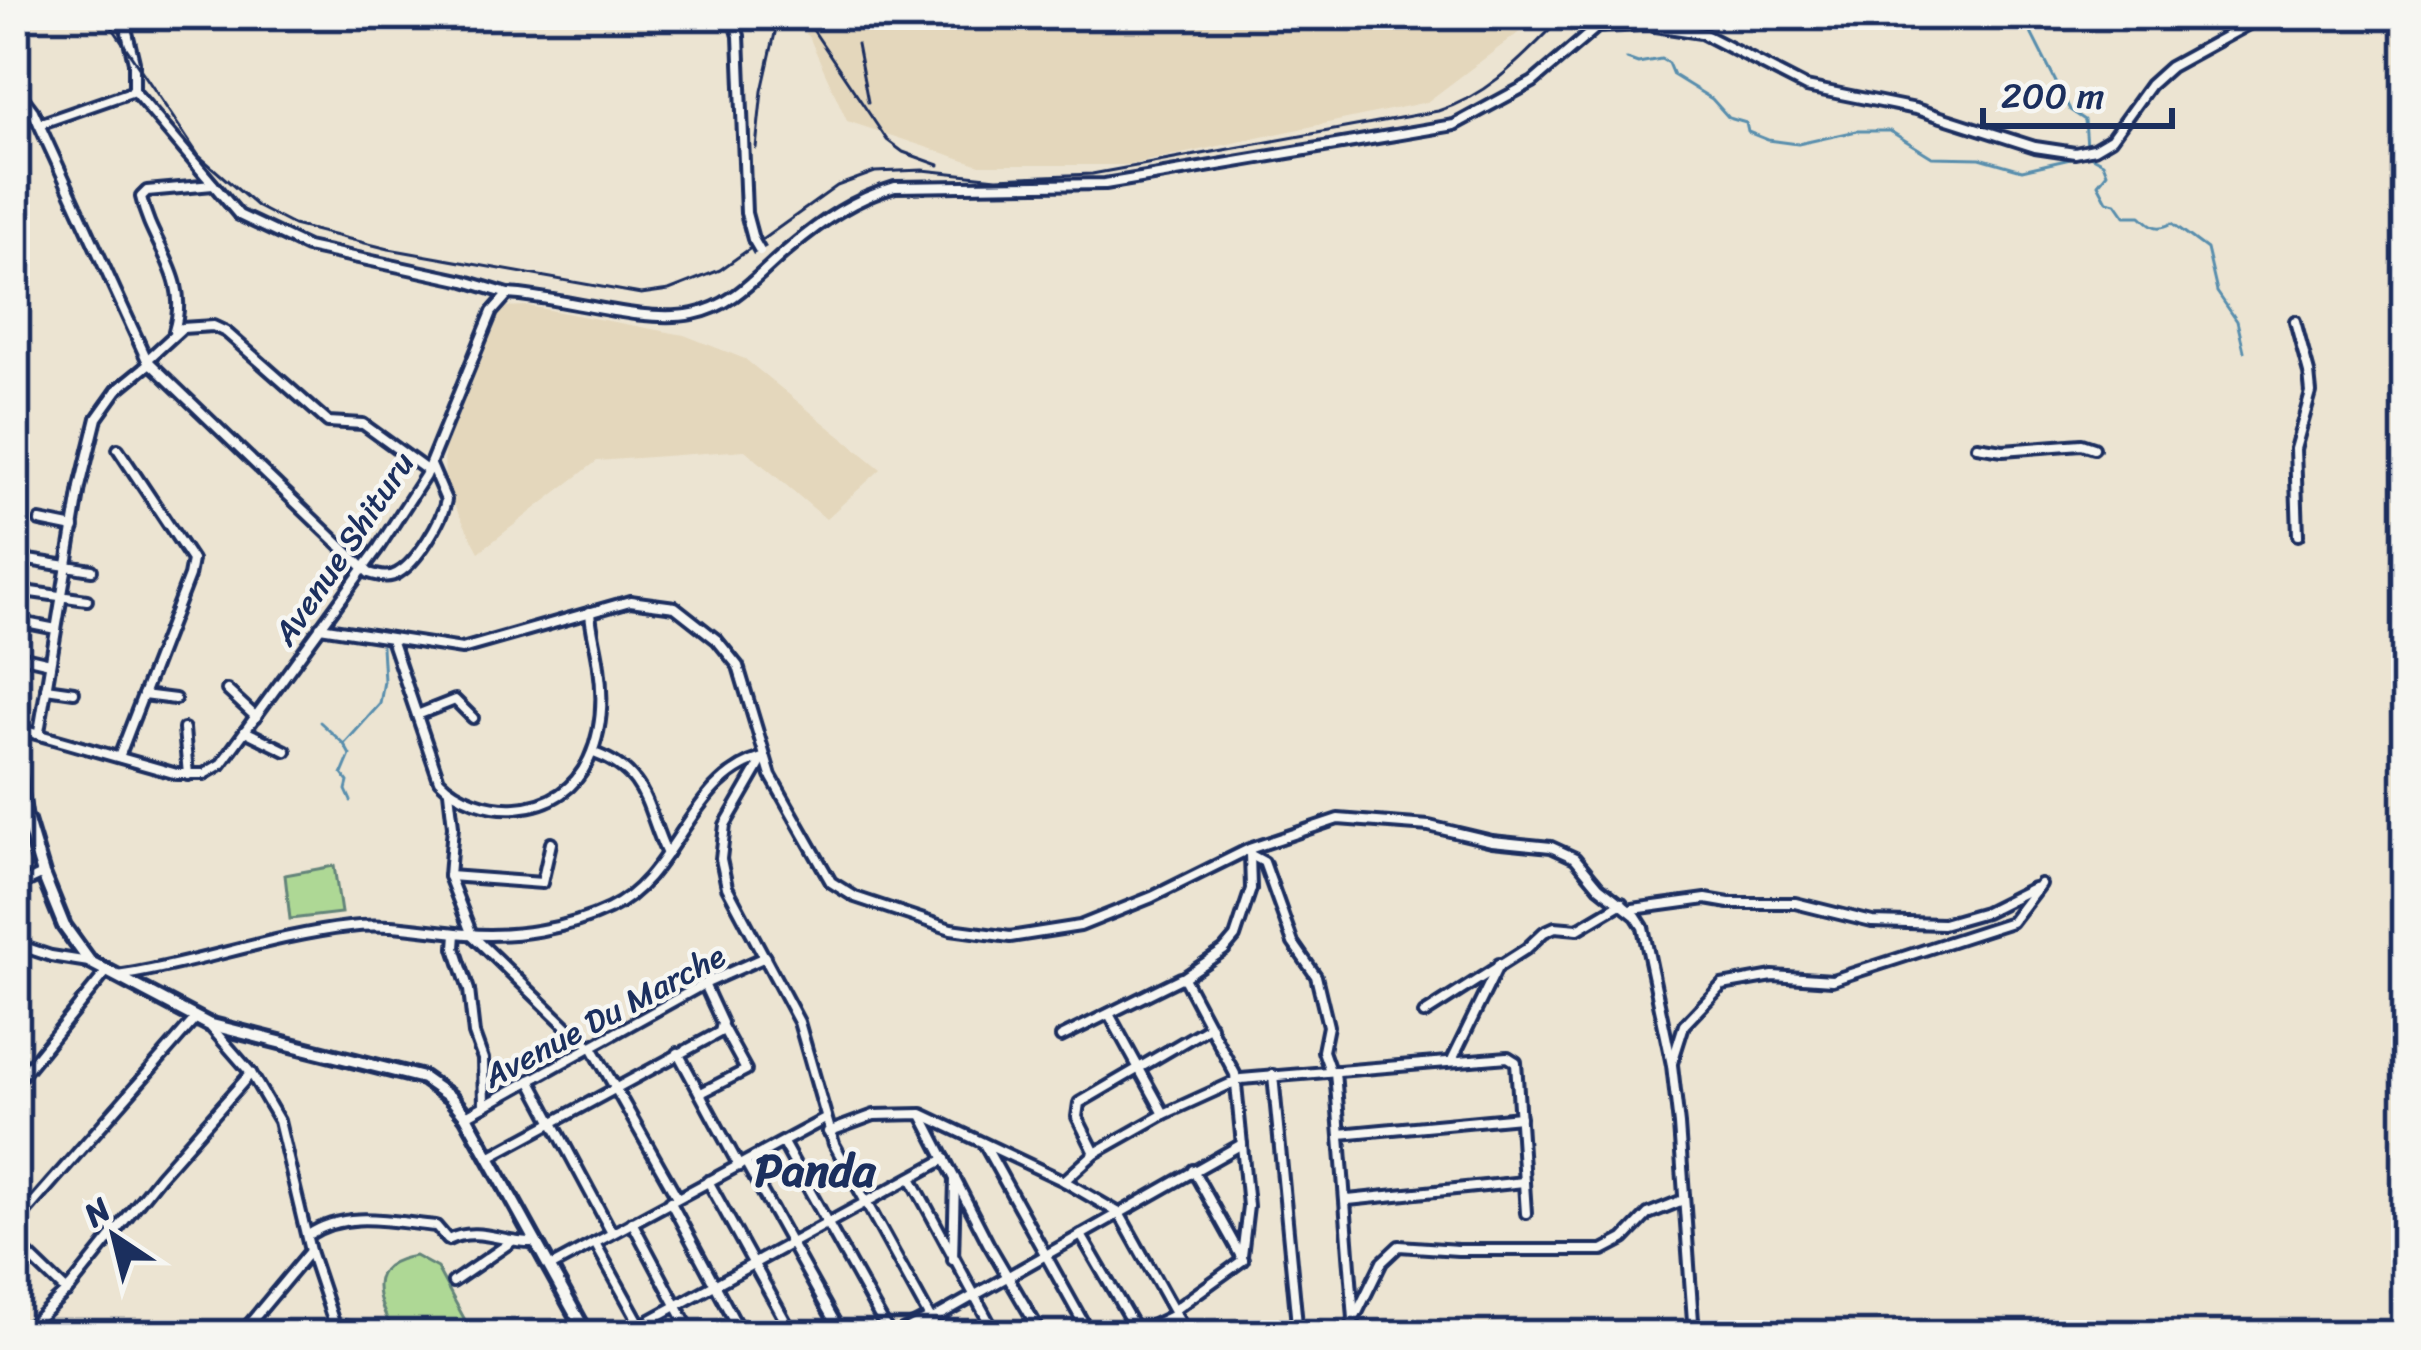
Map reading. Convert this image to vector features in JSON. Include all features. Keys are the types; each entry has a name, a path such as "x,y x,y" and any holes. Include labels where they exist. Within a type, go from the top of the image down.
{"street":[{"path":"123,15 134,62 134,91 239,215 307,247 465,280 508,294 662,315 692,314 732,301 839,211 895,187 1105,184 1454,125 1521,89 1610,15"},
{"path":"733,15 739,36 746,213 753,239 769,266"},
{"path":"1598,28 1648,25 1701,33 1806,87 1916,110 2036,147 2075,153 2111,139 2150,85 2170,67 2265,15"},
{"path":"15,87 39,124 148,362 363,569 394,576 435,529 446,500 429,468 363,424 328,422 226,332 201,326 173,332"},
{"path":"39,124 134,91"},
{"path":"39,732 74,528 100,411 173,332 181,294 148,223 141,194 214,184"},
{"name":"Avenue Shituru","path":"188,775 204,774 221,764 363,569 429,468 492,312 508,294"},
{"path":"2295,321 2311,393 2295,449 2298,536"},
{"path":"1977,446 2003,451 2082,444 2094,448"},
{"path":"118,449 192,560 119,757"},
{"path":"40,521 74,528"},
{"path":"22,559 92,570"},
{"path":"32,592 87,600"},
{"path":"320,627 463,649 590,612 646,600 669,604 691,616 738,666 764,758 830,882 855,897 951,929 1010,937 1098,920 1250,852 1338,819 1429,826 1575,857 1643,927 1672,1065 1694,1335"},
{"path":"392,641 436,775 449,790 502,809 537,805 569,789 594,753 600,726 600,680 590,612"},
{"path":"26,623 56,629"},
{"path":"24,657 50,663"},
{"path":"46,688 74,692"},
{"path":"226,690 256,717"},
{"path":"143,695 175,699"},
{"path":"417,715 455,700 473,718"},
{"path":"15,728 188,775 184,729"},
{"path":"244,731 286,751"},
{"path":"15,742 27,821 43,874 70,937 91,962 202,1022 423,1078 450,1097 552,1266 587,1335"},
{"path":"594,753 625,768 640,783 667,854"},
{"path":"15,1084 112,974 177,967 232,949 351,926 472,935 527,932 593,916 629,898 715,787 741,766 764,758"},
{"path":"764,758 728,816 721,859 727,887 799,1022 828,1132 942,1335"},
{"path":"449,790 453,826 449,875 472,935 566,1028 592,1047 673,1199 712,1286 742,1335"},
{"path":"15,811 27,821"},
{"path":"449,875 542,883 551,843"},
{"path":"1061,1037 1183,978 1235,937 1251,889 1250,852"},
{"path":"1250,852 1264,862 1293,943 1316,976 1328,1026 1323,1051 1333,1071 1348,1201 1354,1319"},
{"path":"15,887 43,874"},
{"path":"1633,909 1699,899 1795,903 1872,922 1943,924 1997,907 2040,884 2012,922 1832,980 1773,976 1722,985 1684,1025 1672,1065"},
{"path":"1424,1014 1550,929 1578,929 1622,903"},
{"path":"456,933 455,948 470,990 474,1034 483,1059 484,1106"},
{"path":"15,944 91,962"},
{"name":"Avenue Du Marche","path":"466,1117 704,984 764,957"},
{"path":"1452,1059 1499,964"},
{"path":"1081,1235 1137,1334 1239,1267 1248,1206 1236,1083 1232,1064 1183,978"},
{"path":"700,1094 746,1070 704,984"},
{"path":"1108,1014 1164,1114"},
{"path":"202,1022 251,1073 279,1121 310,1251 336,1330 354,1328 361,1335"},
{"path":"15,1225 202,1022"},
{"path":"1095,1153 1077,1118 1079,1102 1211,1025"},
{"path":"489,1157 723,1028"},
{"path":"678,1054 842,1335"},
{"path":"1064,1181 1095,1153 1164,1114 1236,1083 1274,1075 1452,1059 1513,1059 1526,1213"},
{"path":"20,1335 67,1292 251,1073"},
{"path":"1274,1075 1298,1335"},
{"path":"530,1080 612,1233"},
{"path":"828,1132 874,1115 922,1114 1064,1181 1119,1213 1187,1335"},
{"path":"922,1114 1042,1335"},
{"path":"1340,1134 1520,1117"},
{"path":"552,1266 826,1118"},
{"path":"782,1143 890,1335"},
{"path":"983,1143 1090,1335"},
{"path":"899,1335 1242,1144"},
{"path":"623,1335 945,1159"},
{"path":"1193,1170 1242,1256"},
{"path":"953,1261 955,1177"},
{"path":"911,1178 996,1335"},
{"path":"708,1181 793,1335"},
{"path":"1348,1201 1524,1182"},
{"path":"1347,1335 1382,1262 1399,1246 1603,1250 1624,1239 1648,1214 1684,1200"},
{"path":"15,1203 25,1213"},
{"path":"308,1236 363,1217 436,1226 448,1240 472,1233 537,1242"},
{"path":"632,1222 692,1335"},
{"path":"453,1282 512,1241"},
{"path":"15,1242 67,1292"},
{"path":"595,1243 646,1335"},
{"path":"240,1335 310,1251"}],"shaded area":[{"path":"791,15 1542,15 1427,102 1129,165 980,165 847,121 810,39"},
{"path":"528,306 684,335 745,359 881,469 826,519 745,450 597,461 479,552 445,488 444,446 500,307"}],"green space":[{"path":"334,866 341,913 290,919 285,875"},
{"path":"415,1256 437,1268 473,1335 395,1335 379,1297 380,1275 398,1260"}],"waterway":[{"path":"2022,15 2070,110 2085,120 2087,147"},
{"path":"1627,59 1668,63 1673,75 1712,99 1729,118 1746,123 1748,132 1768,140 1798,144 1857,131 1890,131 1932,157 1980,158 2022,170 2088,155 2103,163 2107,173 2098,184 2107,201 2116,203 2125,216 2141,216 2159,227 2172,223 2207,249 2217,292 2237,321 2244,351"},
{"path":"351,801 342,774 350,755 344,744 380,704 382,646"},
{"path":"320,722 344,744"}],"railway":[{"path":"104,15 199,156 258,207 293,225 389,249 641,294 669,290 720,270 837,186 875,172 923,170 997,178 1092,174 1438,111 1492,83 1565,15"},
{"path":"756,148 762,91 779,15"},
{"path":"803,15 887,140 903,152 939,165"},
{"path":"857,44 868,102"}],"district":[{"name":"Panda","path":"815,1170"}]}
